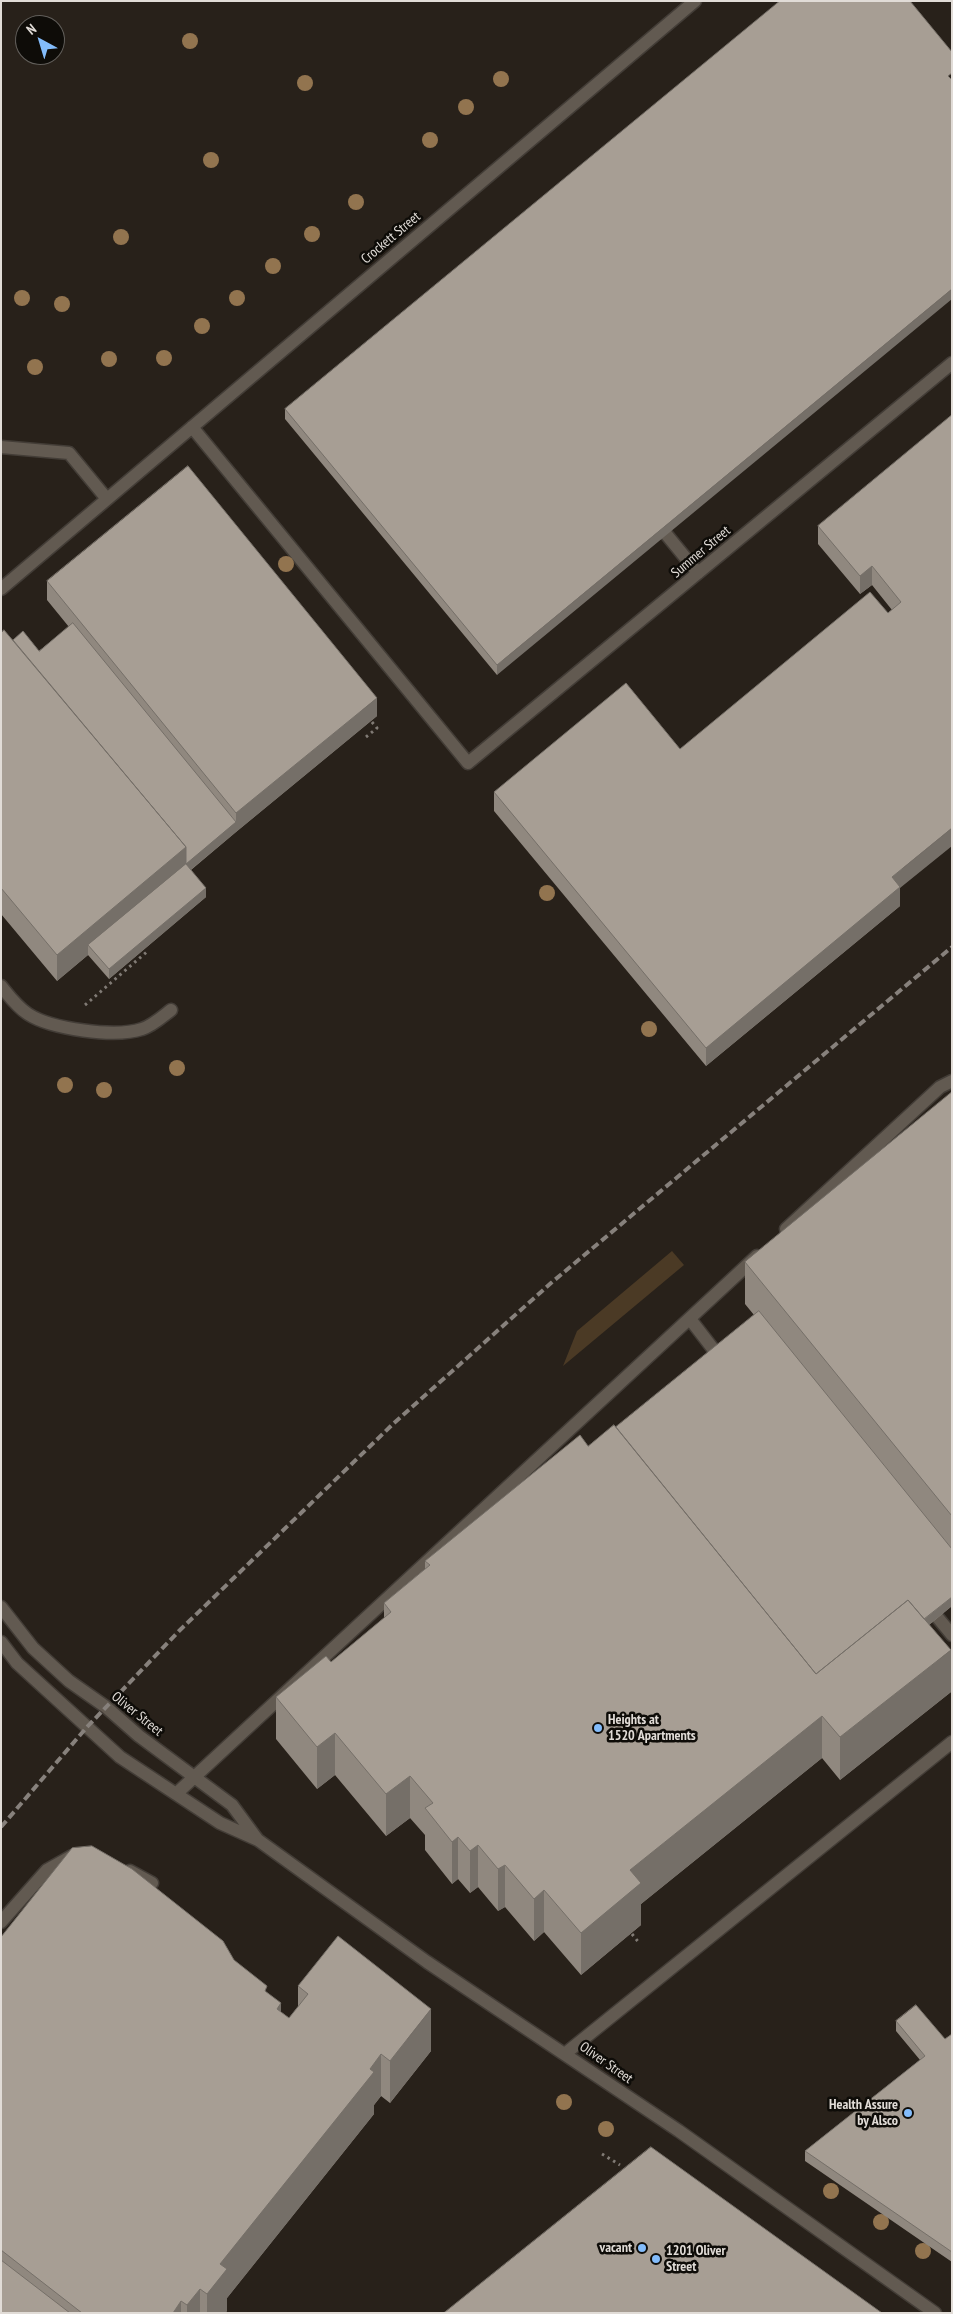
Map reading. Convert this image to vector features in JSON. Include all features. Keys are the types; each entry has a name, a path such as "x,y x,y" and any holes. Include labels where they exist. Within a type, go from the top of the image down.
{"street":[{"name":"Crockett Street","path":"1,589 695,1"},
{"name":"Summer Street","path":"192,427 468,763 952,363"},
{"path":"1,447 69,453 107,499"},
{"path":"666,534 698,573"},
{"path":"1,986 13,1001 29,1014 58,1027 108,1033 141,1030 158,1021 171,1010"},
{"path":"176,1794 940,1087 952,1081"},
{"path":"690,1319 717,1354"},
{"name":"Oliver Street","path":"1,1607 33,1648 68,1681 106,1707 193,1777 232,1805 258,1840"},
{"path":"938,1618 952,1635"},
{"name":"Oliver Street","path":"1,1642 17,1663 120,1757 220,1823 258,1840 427,1962 566,2053 935,2313"},
{"path":"566,2053 952,1742"},
{"path":"1,1922 46,1870 72,1856 91,1856"},
{"path":"118,1865 152,1883"}],"path":[{"path":"366,737 377,728 371,721"},
{"path":"58,1027 149,950"},
{"path":"632,1934 640,1944"},
{"path":"602,2154 620,2165"}],"shaded area":[{"path":"672,1251 684,1265 563,1366 577,1331"}],"building":[{"path":"780,1 910,1 952,52 952,73 948,76 952,80 952,289 497,665 285,409"},
{"path":"952,415 952,828 892,877 900,887 706,1048 494,792 626,683 680,749 870,592 888,613 901,602 872,566 860,576 818,526"},
{"path":"188,466 377,698 236,813 47,581"},
{"path":"73,623 236,822 186,864 186,847 13,640 23,631 39,651"},
{"path":"4,630 186,847 57,955 1,888 1,633"},
{"path":"186,864 206,888 109,969 88,945"},
{"path":"952,1092 952,1516 745,1262"},
{"path":"759,1311 952,1549 952,1597 924,1619 908,1600 816,1674 616,1427"},
{"name":"Heights at 1520 Apartments","path":"614,1425 816,1674 908,1600 951,1650 840,1737 822,1716 630,1870 641,1883 581,1933 544,1890 534,1899 505,1865 498,1869 478,1845 470,1851 458,1837 452,1842 425,1808 433,1803 410,1776 386,1794 335,1733 317,1747 276,1697 326,1656 331,1662 391,1612 384,1603 430,1565 425,1561 580,1435 588,1446"},
{"path":"92,1846 132,1869 223,1941 234,1960 267,1986 265,1991 281,2003 277,2009 289,2018 308,1994 298,1986 338,1936 431,2009 390,2061 381,2054 370,2069 374,2072 220,2264 227,2269 207,2294 200,2289 187,2305 181,2301 173,2313 82,2313 1,2250 1,1937 72,1848"},
{"name":"Health Assure by Alsco","path":"916,2005 945,2039 952,2034 952,2252 805,2151 925,2056 896,2021"},
{"name":"1201 Oliver Street","path":"651,2147 882,2313 444,2313"},
{"path":"1,2260 70,2313 1,2313"}],"railway":[{"path":"1,1827 87,1727 179,1631 393,1424 551,1283 952,947"}],"place":[{"name":"Heights at 1520 Apartments","path":"598,1728"},
{"name":"Health Assure by Alsco","path":"908,2113"},
{"name":"vacant","path":"642,2248"},
{"name":"1201 Oliver Street","path":"656,2259"}]}
